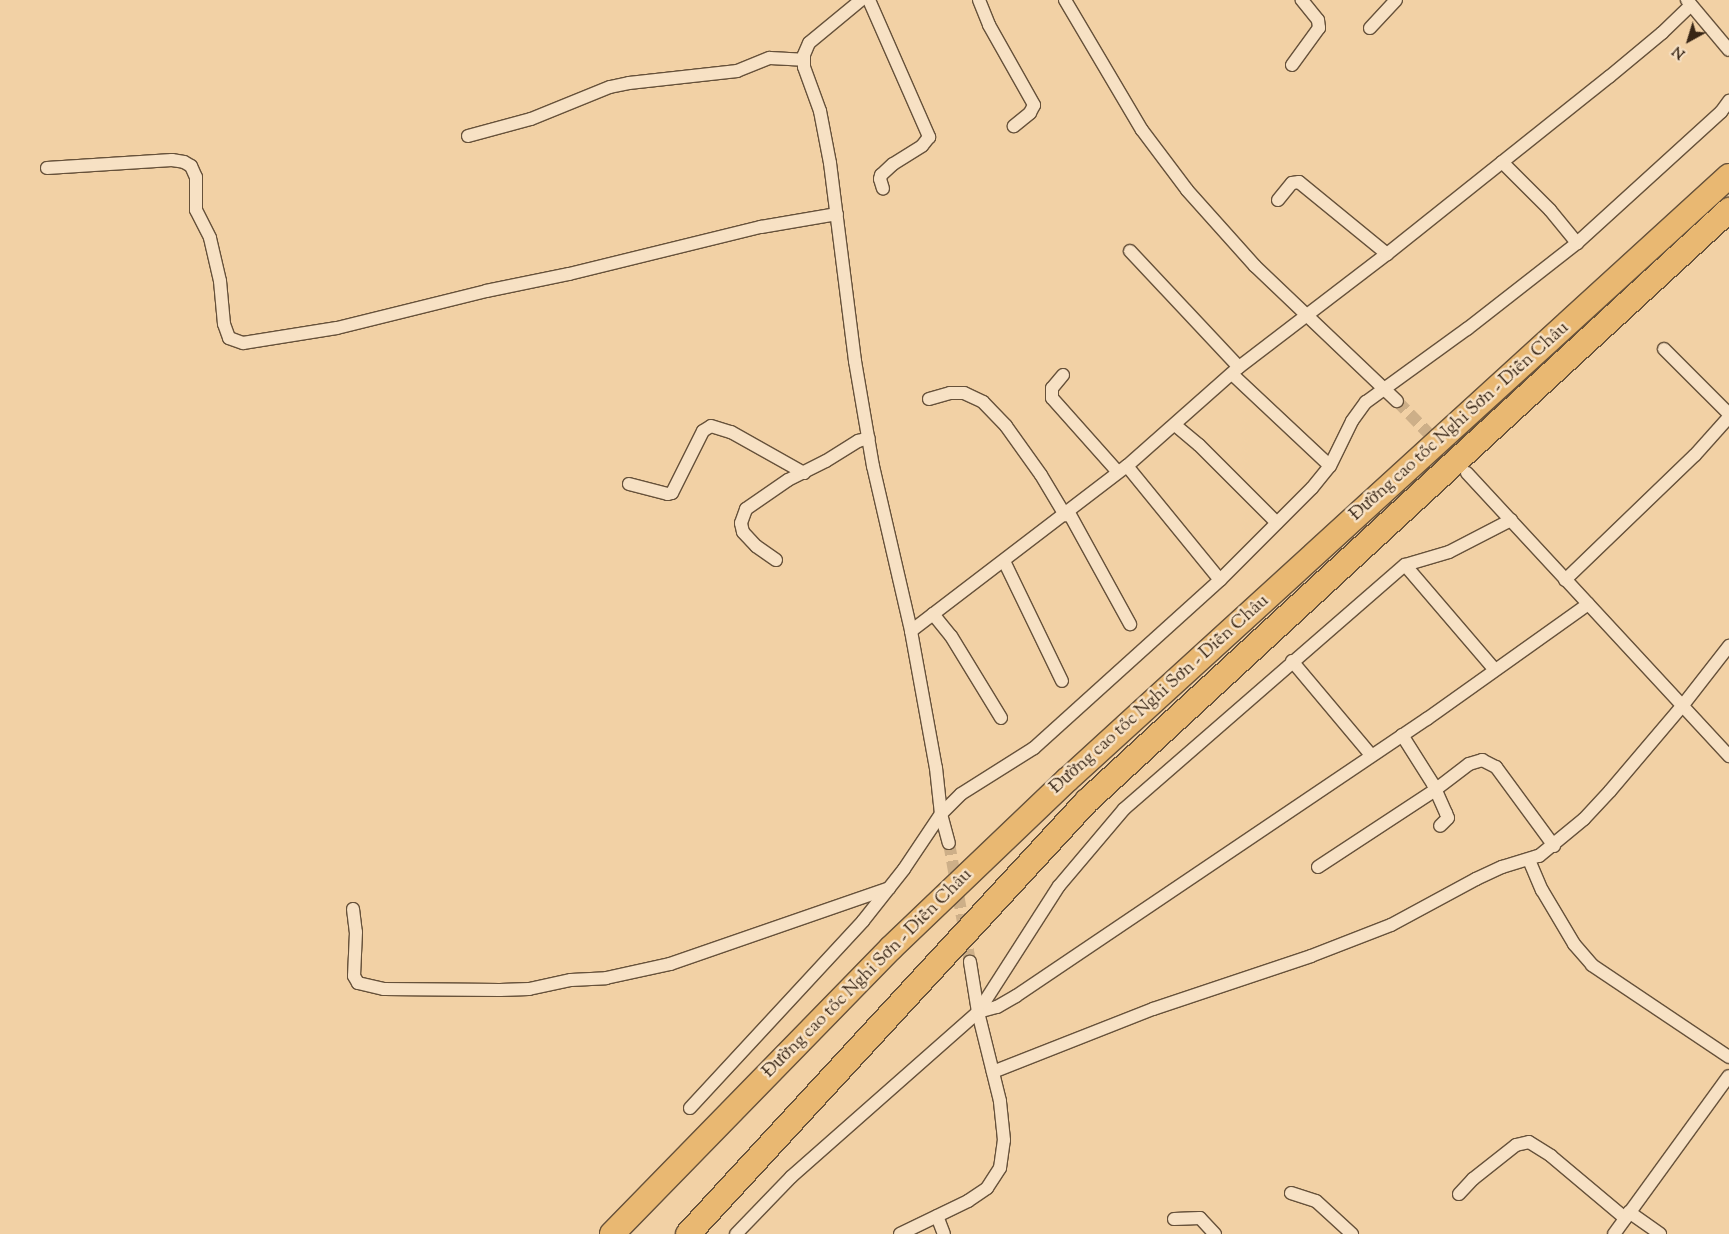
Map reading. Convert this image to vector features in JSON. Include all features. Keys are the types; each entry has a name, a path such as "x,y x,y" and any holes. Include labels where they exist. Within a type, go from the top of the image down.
{"highway":[{"name":"Đường cao tốc Nghi Sơn - Diễn Châu","path":"612,1234 891,948 1066,780 1729,176"},
{"name":"Đường cao tốc Nghi Sơn - Diễn Châu","path":"688,1234 1087,801 1729,210"}],"street":[{"path":"861,0 810,43 803,60 820,111 837,214 855,361 892,550 911,631 936,768 941,814 949,843"},
{"path":"868,0 929,138 927,142 893,164 881,175 883,189"},
{"path":"979,0 989,25 1034,105 1030,113 1014,126"},
{"path":"1064,0 1142,130 1187,190 1243,254 1397,401"},
{"path":"1292,65 1316,36 1320,25 1302,0"},
{"path":"1370,28 1396,0"},
{"path":"911,631 1067,514 1175,425 1235,370 1387,254 1609,77 1689,2 1729,50"},
{"path":"468,136 530,119 610,87 629,83 737,71 770,58 803,60"},
{"path":"690,1108 864,921 941,814 962,794 1034,748 1220,580 1330,466 1352,421 1366,402 1467,329 1577,244 1721,112 1729,101"},
{"path":"46,168 172,160 184,162 191,166 196,177 196,210 210,238 220,281 224,324 229,338 243,343 337,328 761,227 837,214"},
{"path":"1502,162 1550,210 1577,244"},
{"path":"1278,200 1292,183 1299,182 1387,254"},
{"path":"1130,251 1235,370 1330,466"},
{"path":"1565,580 1688,462 1729,416 1664,349"},
{"path":"1063,375 1052,388 1052,398 1123,469 1220,580"},
{"path":"928,399 950,393 964,393 983,402 1006,426 1067,514 1130,624"},
{"path":"1175,425 1277,523"},
{"path":"629,484 668,494 672,493 698,439 706,427 711,426 731,432 804,473"},
{"path":"776,560 747,537 741,524 742,515 754,502 858,441 869,438"},
{"path":"1467,474 1729,756"},
{"path":"736,1234 791,1177 978,1012 1059,886 1124,809 1292,661 1405,565 1449,552 1511,520"},
{"path":"1004,561 1062,681"},
{"path":"1405,565 1494,670"},
{"path":"978,1012 998,1007 1016,996 1402,735 1588,604"},
{"path":"933,614 951,636 1001,718"},
{"path":"993,1072 1153,1010 1311,956 1391,925 1476,878 1502,867 1529,860 1554,846 1584,819 1683,705 1729,646"},
{"path":"1292,661 1371,755"},
{"path":"1402,735 1435,790 1448,818 1440,826"},
{"path":"1318,867 1435,790 1469,764 1482,760 1496,767 1554,846"},
{"path":"1529,860 1558,920 1574,944 1588,960 1612,979 1661,1009 1729,1057"},
{"path":"353,909 356,932 354,976 358,983 384,990 500,990 529,988 571,980 606,978 670,964 889,888"},
{"path":"900,1234 979,1194 993,1181 1000,1168 1004,1131 1000,1101 978,1012 970,962"},
{"path":"1614,1234 1729,1076"},
{"path":"1459,1194 1472,1179 1516,1145 1529,1142 1551,1156 1627,1215 1660,1234"},
{"path":"1291,1193 1316,1202 1352,1234"},
{"path":"937,1216 944,1234"},
{"path":"1174,1218 1200,1218 1215,1234"}],"tunnel":[{"path":"1397,401 1458,464"},
{"path":"949,843 970,962"}]}
